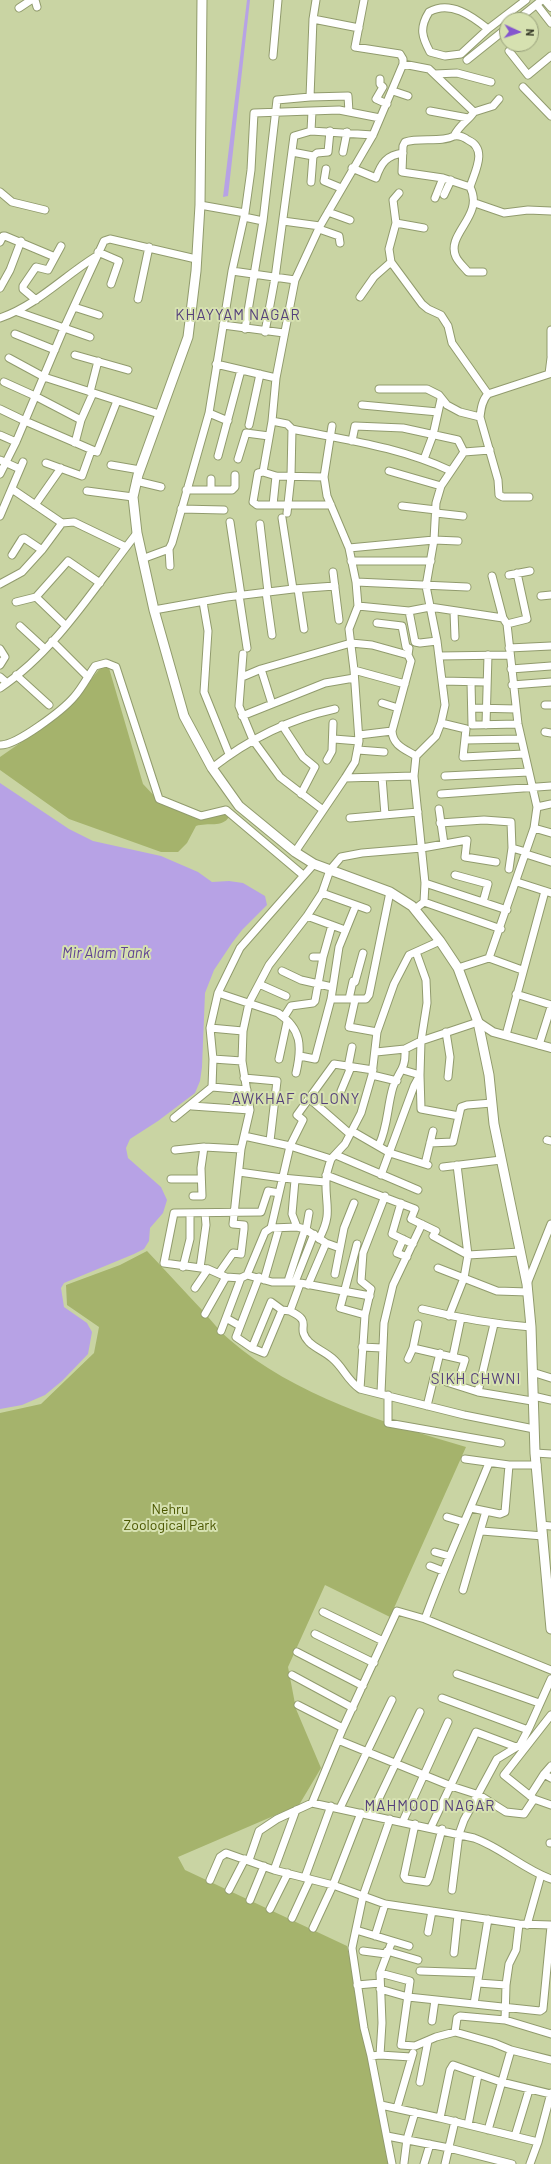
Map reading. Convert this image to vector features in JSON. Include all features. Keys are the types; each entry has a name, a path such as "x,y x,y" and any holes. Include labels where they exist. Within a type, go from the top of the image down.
{"main road":[{"path":"202,0 200,205 188,337 136,481 133,497 142,559 154,610 184,716 212,768 239,806 295,852 314,864 390,892 415,910 440,941 458,968 478,1022 489,1075 494,1124 528,1288 531,1327 535,1453 540,1525 543,1536 551,1625"}],"street":[{"path":"19,8 30,0"},
{"path":"273,56 278,0"},
{"path":"310,97 313,19 316,0"},
{"path":"263,472 272,421 276,378 295,280 319,228 372,135 393,91 403,64 403,59 400,54 355,46 364,0"},
{"path":"488,29 466,11 446,7 434,8 429,12 422,30 423,39 430,52 445,56 461,54 488,29 526,0"},
{"path":"541,2 551,7"},
{"path":"528,12 541,2"},
{"path":"541,2 551,23"},
{"path":"313,19 359,28"},
{"path":"467,60 499,34"},
{"path":"510,52 528,75 551,56"},
{"path":"403,64 425,68 435,74 474,112"},
{"path":"435,74 457,73 491,82"},
{"path":"380,80 383,87 376,99 387,104"},
{"path":"523,87 551,116"},
{"path":"393,91 408,96"},
{"path":"245,329 263,221 277,100 348,96 349,112"},
{"path":"454,136 459,127 468,118 470,118 474,112 493,106 500,99"},
{"path":"170,566 169,549 209,414 232,272 245,215 251,170 254,113 339,110 380,118"},
{"path":"311,131 312,111"},
{"path":"430,111 468,118"},
{"path":"265,332 275,278 295,134 311,131 330,131 372,135"},
{"path":"292,152 313,156 317,153 328,152 330,131"},
{"path":"343,152 347,132"},
{"path":"470,187 443,178 402,172 404,144 408,141 446,139 457,135 474,142 479,148 480,154 470,187 475,203 472,212 460,232 454,250 456,258 468,272 483,272"},
{"path":"352,168 376,178 380,166 385,160 393,154 403,153"},
{"path":"311,182 313,156"},
{"path":"326,169 324,181 341,188"},
{"path":"434,198 443,178"},
{"path":"444,195 451,180"},
{"path":"0,192 12,202 45,210"},
{"path":"399,193 393,200 396,223 389,249 391,262 422,304 428,309 441,315 448,326 452,343 488,394"},
{"path":"475,203 504,213 528,210 551,211"},
{"path":"200,205 245,215 263,221"},
{"path":"328,212 350,220"},
{"path":"283,221 319,228 339,236 340,243"},
{"path":"396,223 424,228"},
{"path":"0,242 3,236 21,241 55,257"},
{"path":"0,474 2,461 16,442 64,328 104,241 110,239 196,259"},
{"path":"0,288 10,270 21,241"},
{"path":"36,300 23,290 23,286 36,267 48,270 61,246"},
{"path":"138,299 149,247"},
{"path":"0,318 18,312 50,292 71,272 97,255 119,261 110,284"},
{"path":"360,297 374,277 391,262"},
{"path":"232,272 295,280"},
{"path":"74,307 99,315"},
{"path":"18,312 90,337"},
{"path":"223,325 265,332 284,333"},
{"path":"529,497 503,497 500,495 498,480 480,417 481,408 484,397 488,394 550,376 551,330"},
{"path":"14,334 55,350"},
{"path":"75,355 128,370"},
{"path":"9,358 44,378 159,414"},
{"path":"75,443 81,420 91,393 98,362"},
{"path":"216,364 276,378"},
{"path":"218,456 241,370"},
{"path":"249,425 260,374"},
{"path":"4,382 81,420"},
{"path":"379,389 427,389 439,395 447,405 460,412 480,417"},
{"path":"424,459 433,435 441,398"},
{"path":"0,409 91,451 98,452 117,401"},
{"path":"362,405 438,412"},
{"path":"209,414 228,421"},
{"path":"272,421 287,424 292,429 386,447 424,459 450,471"},
{"path":"295,852 355,762 358,750 359,738 354,670 349,629 358,606 356,582 349,548 331,505 324,477 332,426"},
{"path":"352,441 355,426 403,428 458,440 464,452"},
{"path":"292,429 291,476 284,516 304,629"},
{"path":"238,459 246,433 269,436"},
{"path":"0,435 16,442"},
{"path":"415,910 424,902 425,883 414,776 416,756 436,736 441,723 444,704 440,656 426,586 434,540 436,511 441,486 464,452 490,450"},
{"path":"46,463 82,476 91,451"},
{"path":"0,516 22,465 2,461"},
{"path":"111,465 140,470"},
{"path":"35,505 61,468"},
{"path":"389,471 441,486"},
{"path":"324,477 276,476 263,472 258,474 253,502 257,505 331,505"},
{"path":"186,490 234,489 235,475"},
{"path":"273,505 276,476"},
{"path":"211,479 211,490"},
{"path":"136,481 161,487"},
{"path":"12,490 62,523 74,522 126,547"},
{"path":"87,490 133,497"},
{"path":"402,506 463,516"},
{"path":"181,510 224,510"},
{"path":"230,522 240,595 245,651 239,706 242,716 253,740 280,777 323,810"},
{"path":"0,584 22,572 42,550 62,523"},
{"path":"260,524 272,635"},
{"path":"0,688 45,649 100,583 137,532"},
{"path":"12,554 22,539 26,539 42,550"},
{"path":"349,548 434,540 458,541"},
{"path":"142,559 169,549"},
{"path":"16,602 36,596 68,561 100,583"},
{"path":"351,561 431,562"},
{"path":"509,575 530,571"},
{"path":"333,572 339,620"},
{"path":"358,606 410,611 430,607 505,621 527,619 517,573"},
{"path":"489,958 501,929 517,882 534,828 537,807 518,724 505,621 492,576"},
{"path":"356,582 467,587"},
{"path":"154,610 240,595 335,586"},
{"path":"542,596 551,595"},
{"path":"36,596 65,625"},
{"path":"203,602 208,631 204,692 229,754"},
{"path":"410,611 415,642 420,643 437,641"},
{"path":"454,612 455,637"},
{"path":"377,623 402,626 406,647 409,648 408,655 411,661 392,731 392,739 397,745 416,756"},
{"path":"20,626 45,649"},
{"path":"52,641 88,677"},
{"path":"242,677 261,669 351,643 372,646 408,655"},
{"path":"440,656 488,655 551,646"},
{"path":"0,649 5,657 0,665"},
{"path":"486,725 486,682 488,655"},
{"path":"0,745 6,745 30,733 74,697 95,666 106,663 116,667 159,799 201,816 226,810 303,875"},
{"path":"511,669 551,666"},
{"path":"261,669 272,704"},
{"path":"354,670 404,684"},
{"path":"16,675 49,705"},
{"path":"0,677 7,683"},
{"path":"242,716 325,683 354,678"},
{"path":"442,681 486,682"},
{"path":"471,682 473,708 472,725 518,724"},
{"path":"512,685 551,682"},
{"path":"382,704 398,708"},
{"path":"473,708 516,709"},
{"path":"212,768 229,754 282,724 312,714 335,710"},
{"path":"327,760 332,751 334,739 333,723"},
{"path":"441,723 466,729 463,757 524,754"},
{"path":"282,724 303,757 315,767 301,794"},
{"path":"334,739 359,738 392,731"},
{"path":"465,740 521,739"},
{"path":"358,750 384,752"},
{"path":"445,776 529,772"},
{"path":"345,778 414,776"},
{"path":"382,777 385,815"},
{"path":"441,794 551,786"},
{"path":"537,807 551,804"},
{"path":"439,809 444,844"},
{"path":"350,818 418,812"},
{"path":"440,823 484,820 511,822 512,848 509,869"},
{"path":"534,828 551,833"},
{"path":"219,1272 233,1253 241,1254 244,1226 233,1224 241,1149 250,1110 242,1061 243,1031 250,1003 275,955 307,916 322,893 330,870 341,857 362,853 422,848 467,840 465,857 496,862"},
{"path":"512,848 551,862"},
{"path":"174,1118 192,1106 212,1087 213,1059 210,1028 218,993 240,948 314,864"},
{"path":"455,876 488,884 483,902"},
{"path":"506,1035 522,970 548,892 517,882"},
{"path":"425,883 507,910"},
{"path":"331,998 352,1000 366,998 370,991 376,950 390,892"},
{"path":"322,893 367,909"},
{"path":"424,902 501,929"},
{"path":"300,1056 315,1059 331,998 339,947 345,930 351,921 356,905"},
{"path":"307,916 345,930"},
{"path":"279,1059 286,1020 291,1006 313,1003 316,997 323,957 332,925"},
{"path":"294,1282 316,1236 325,1227 328,1216 326,1178 333,1157 351,1133 361,1113 376,1052 377,1032 394,984 409,955 440,941"},
{"path":"416,952 426,980 427,1003 421,1041 420,1075 422,1109 426,1111 459,1116"},
{"path":"363,953 355,982 353,981 348,1027 377,1032"},
{"path":"313,956 323,957"},
{"path":"458,968 489,958 522,970"},
{"path":"282,971 301,980 332,987"},
{"path":"259,984 286,996"},
{"path":"218,993 278,1013 286,1020 297,1035 301,1044 296,1073"},
{"path":"516,994 551,1006 539,1045"},
{"path":"376,1052 405,1049 421,1041 478,1022 493,1032 551,1048"},
{"path":"210,1028 243,1031"},
{"path":"446,1032 450,1057 448,1077"},
{"path":"341,1092 350,1067 352,1047"},
{"path":"379,1146 386,1132 394,1087 403,1070 405,1049"},
{"path":"213,1059 242,1061"},
{"path":"282,1310 264,1353 252,1348 236,1337 262,1279 275,1228 274,1214 290,1146 303,1120 297,1115 302,1105 310,1099 334,1064 372,1072 397,1081"},
{"path":"403,1070 420,1075"},
{"path":"381,1175 414,1086 420,1075"},
{"path":"244,1078 277,1081 270,1141"},
{"path":"212,1087 247,1090"},
{"path":"310,1099 351,1133 379,1146 390,1153 427,1164 433,1131"},
{"path":"430,1143 453,1142 462,1107 466,1104 492,1103"},
{"path":"192,1106 250,1110"},
{"path":"244,1136 333,1157 418,1190"},
{"path":"175,1150 204,1147 241,1149"},
{"path":"193,1196 202,1196 201,1179 204,1147"},
{"path":"443,1167 501,1160"},
{"path":"449,1316 464,1278 468,1255 457,1165"},
{"path":"239,1172 295,1180 326,1178 384,1196 415,1209 411,1219 436,1231 433,1236 468,1255 520,1252"},
{"path":"171,1179 201,1179"},
{"path":"295,1180 292,1214 297,1227"},
{"path":"261,1212 268,1191 279,1193"},
{"path":"360,1389 365,1315 370,1296 370,1286 362,1284 361,1281 363,1253 384,1196"},
{"path":"335,1274 340,1248 354,1203"},
{"path":"401,1203 392,1234 413,1244"},
{"path":"274,1214 235,1211 174,1213 164,1260 167,1264 219,1272 226,1277 244,1276 272,1282 294,1282 370,1296"},
{"path":"183,1267 190,1239 190,1213"},
{"path":"195,1288 204,1269 206,1225 205,1213"},
{"path":"290,1311 294,1282 309,1213"},
{"path":"422,1224 393,1285 384,1323 382,1348 388,1423 501,1444"},
{"path":"438,1268 497,1290 528,1288 551,1224"},
{"path":"221,1331 244,1276 265,1232 275,1228 297,1227 305,1229 326,1243 340,1248"},
{"path":"403,1239 397,1253 407,1257"},
{"path":"308,1285 326,1243"},
{"path":"363,1253 356,1248 340,1308 365,1315"},
{"path":"205,1314 226,1277"},
{"path":"252,1348 271,1302 282,1310 290,1311 301,1316 304,1320 303,1332 310,1342 332,1358 349,1382 360,1389 385,1394 464,1415 534,1429"},
{"path":"422,1308 449,1316 494,1324 531,1327"},
{"path":"226,1318 240,1326"},
{"path":"453,1356 461,1318"},
{"path":"408,1359 413,1348 418,1324"},
{"path":"478,1392 494,1324"},
{"path":"362,1347 382,1348"},
{"path":"413,1348 465,1360 457,1385"},
{"path":"427,1406 440,1353"},
{"path":"532,1372 551,1378"},
{"path":"434,1378 478,1392 551,1400"},
{"path":"535,1453 551,1454"},
{"path":"465,1460 509,1465 537,1465"},
{"path":"425,1619 449,1556 472,1508 489,1463"},
{"path":"472,1508 500,1514 505,1512 509,1465"},
{"path":"463,1590 482,1531 486,1511"},
{"path":"447,1517 464,1522"},
{"path":"540,1525 551,1526"},
{"path":"482,1531 543,1536"},
{"path":"435,1552 449,1556"},
{"path":"430,1566 443,1571"},
{"path":"312,1803 343,1728 397,1611 425,1619 551,1670"},
{"path":"323,1612 383,1641"},
{"path":"315,1634 374,1663"},
{"path":"298,1652 363,1686"},
{"path":"457,1674 539,1703"},
{"path":"292,1675 353,1708"},
{"path":"452,1890 459,1834 464,1820 479,1795 497,1759 520,1744 551,1679"},
{"path":"442,1698 528,1730"},
{"path":"340,1808 366,1751 392,1700"},
{"path":"298,1705 343,1728"},
{"path":"371,1815 420,1712"},
{"path":"551,1715 504,1776 532,1798 551,1805"},
{"path":"403,1821 448,1722"},
{"path":"431,1827 476,1732 516,1747"},
{"path":"338,1740 451,1786 479,1795 506,1812 524,1814 532,1798 548,1776 551,1766"},
{"path":"229,1890 247,1859 259,1831 277,1819 312,1803 442,1829 489,1843 541,1875 551,1879"},
{"path":"292,1918 308,1878 331,1806"},
{"path":"274,1870 296,1810"},
{"path":"313,1928 333,1885 361,1813"},
{"path":"390,1819 363,1896 352,1948 357,1985 392,2164"},
{"path":"416,1824 404,1876 406,1879 423,1883 427,1882 429,1878 442,1829"},
{"path":"210,1880 220,1857 226,1853 247,1859 274,1870 333,1885 385,1904 519,1924 551,1926 548,1999 543,2009 540,2011 408,1997 380,1986 357,1985"},
{"path":"250,1900 264,1866"},
{"path":"270,1909 288,1874"},
{"path":"527,1925 541,1875"},
{"path":"375,1936 385,1904"},
{"path":"428,1932 432,1910"},
{"path":"454,1952 458,1915"},
{"path":"474,2004 488,1919"},
{"path":"505,2020 506,1984 509,1964 516,1950 519,1924"},
{"path":"356,1930 409,1946"},
{"path":"380,2055 382,2023 380,1973 386,1953 392,1941"},
{"path":"362,1950 386,1953 418,1960"},
{"path":"420,1971 479,1973"},
{"path":"380,1973 410,1981 401,2045 415,2046 428,2042 436,2037 455,2032 494,2043 512,2050 551,2060"},
{"path":"478,1983 506,1984"},
{"path":"432,2021 435,2000"},
{"path":"455,2032 457,2018 460,2016 505,2020 551,2034"},
{"path":"420,2082 428,2042"},
{"path":"397,2108 415,2046"},
{"path":"488,2130 501,2082 512,2050"},
{"path":"371,2056 380,2055 411,2057"},
{"path":"440,2118 451,2067 453,2065 457,2065 478,2075 501,2082 529,2090 551,2094 538,2142 530,2164"},
{"path":"468,2125 478,2075"},
{"path":"515,2136 529,2090"},
{"path":"381,2105 455,2121 538,2142"},
{"path":"404,2163 407,2139 415,2112"},
{"path":"445,2164 455,2121"},
{"path":"387,2136 449,2148 512,2164"},
{"path":"424,2164 430,2144"}],"green space":[{"path":"101,667 109,668 143,784 159,801 200,817 225,811 229,817 219,824 196,826 187,843 178,852 161,852 69,819 0,770 0,757 46,725 74,701"},
{"name":"Nehru Zoological Park","path":"147,1251 226,1337 282,1377 342,1406 373,1418 466,1447 390,1617 325,1585 288,1667 296,1709 321,1768 299,1805 178,1857 185,1870 347,1946 390,2164 0,2164 0,1413 41,1404 94,1353 99,1327 67,1305 66,1285 120,1265"}],"water":[{"path":"247,0 250,0 228,196 223,197"},
{"name":"Mir Alam Tank","path":"0,783 69,829 93,841 161,856 198,872 212,882 229,881 243,883 265,896 267,905 242,930 232,943 214,970 205,993 202,1067 200,1081 195,1093 158,1121 130,1139 126,1148 128,1158 161,1187 167,1200 163,1213 150,1228 149,1241 144,1249 134,1254 64,1283 61,1288 64,1307 87,1323 92,1332 88,1354 62,1381 45,1395 22,1405 0,1409"}],"district":[{"name":"KHAYYAM NAGAR","path":"238,315"},
{"name":"AWKHAF COLONY","path":"296,1099"},
{"name":"SIKH CHWNI","path":"476,1379"},
{"name":"MAHMOOD NAGAR","path":"430,1806"}]}
